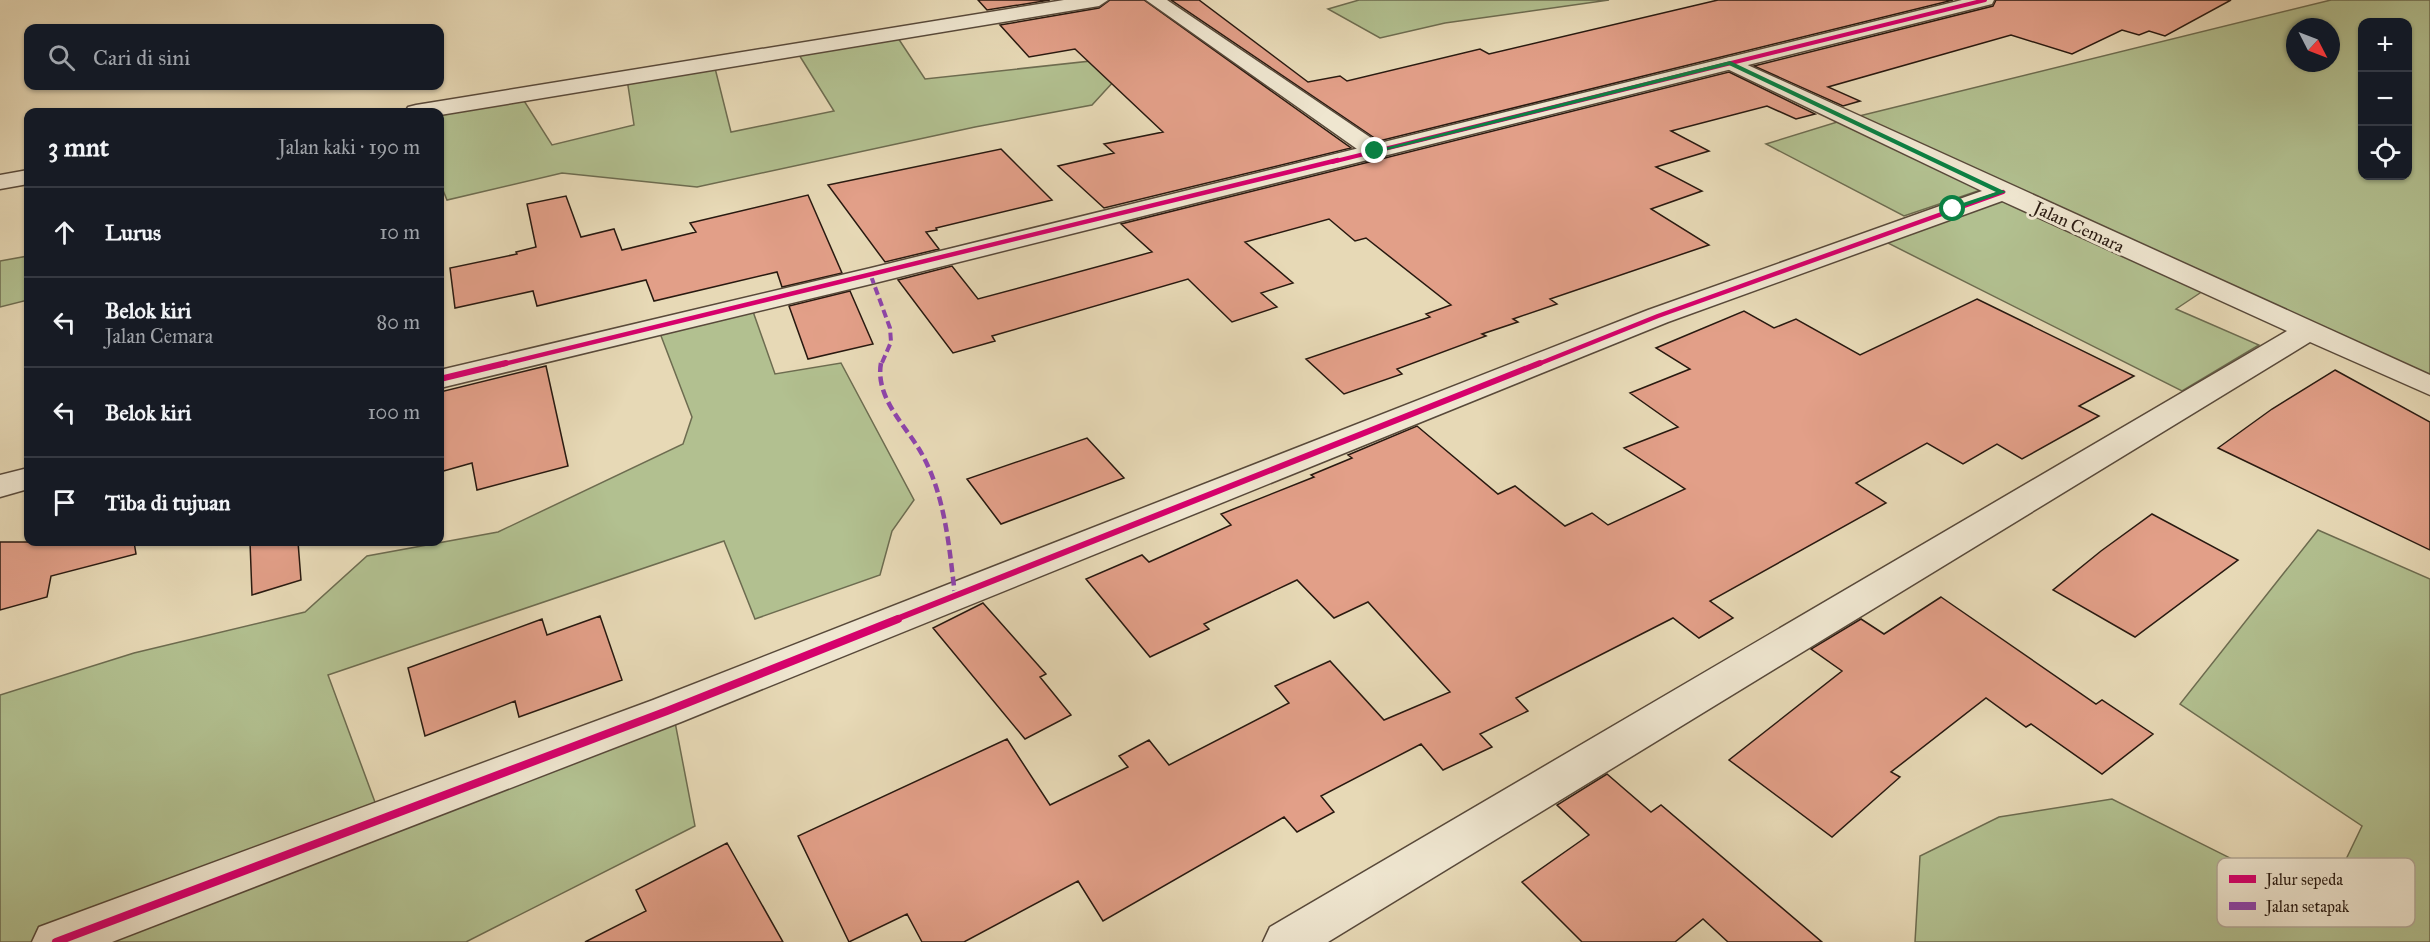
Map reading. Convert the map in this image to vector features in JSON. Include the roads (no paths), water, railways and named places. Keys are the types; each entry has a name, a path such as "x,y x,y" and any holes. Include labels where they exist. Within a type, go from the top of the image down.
{"street":[{"path":"440,108 1099,0"},
{"path":"1155,0 1375,151"},
{"path":"444,378 1985,0"},
{"name":"Jalan Cemara","path":"1730,63 2003,192 2430,386"},
{"path":"0,182 24,178"},
{"path":"56,942 667,711 1658,316 2003,192"},
{"path":"1287,942 2308,331"},
{"path":"0,486 24,480"}]}
